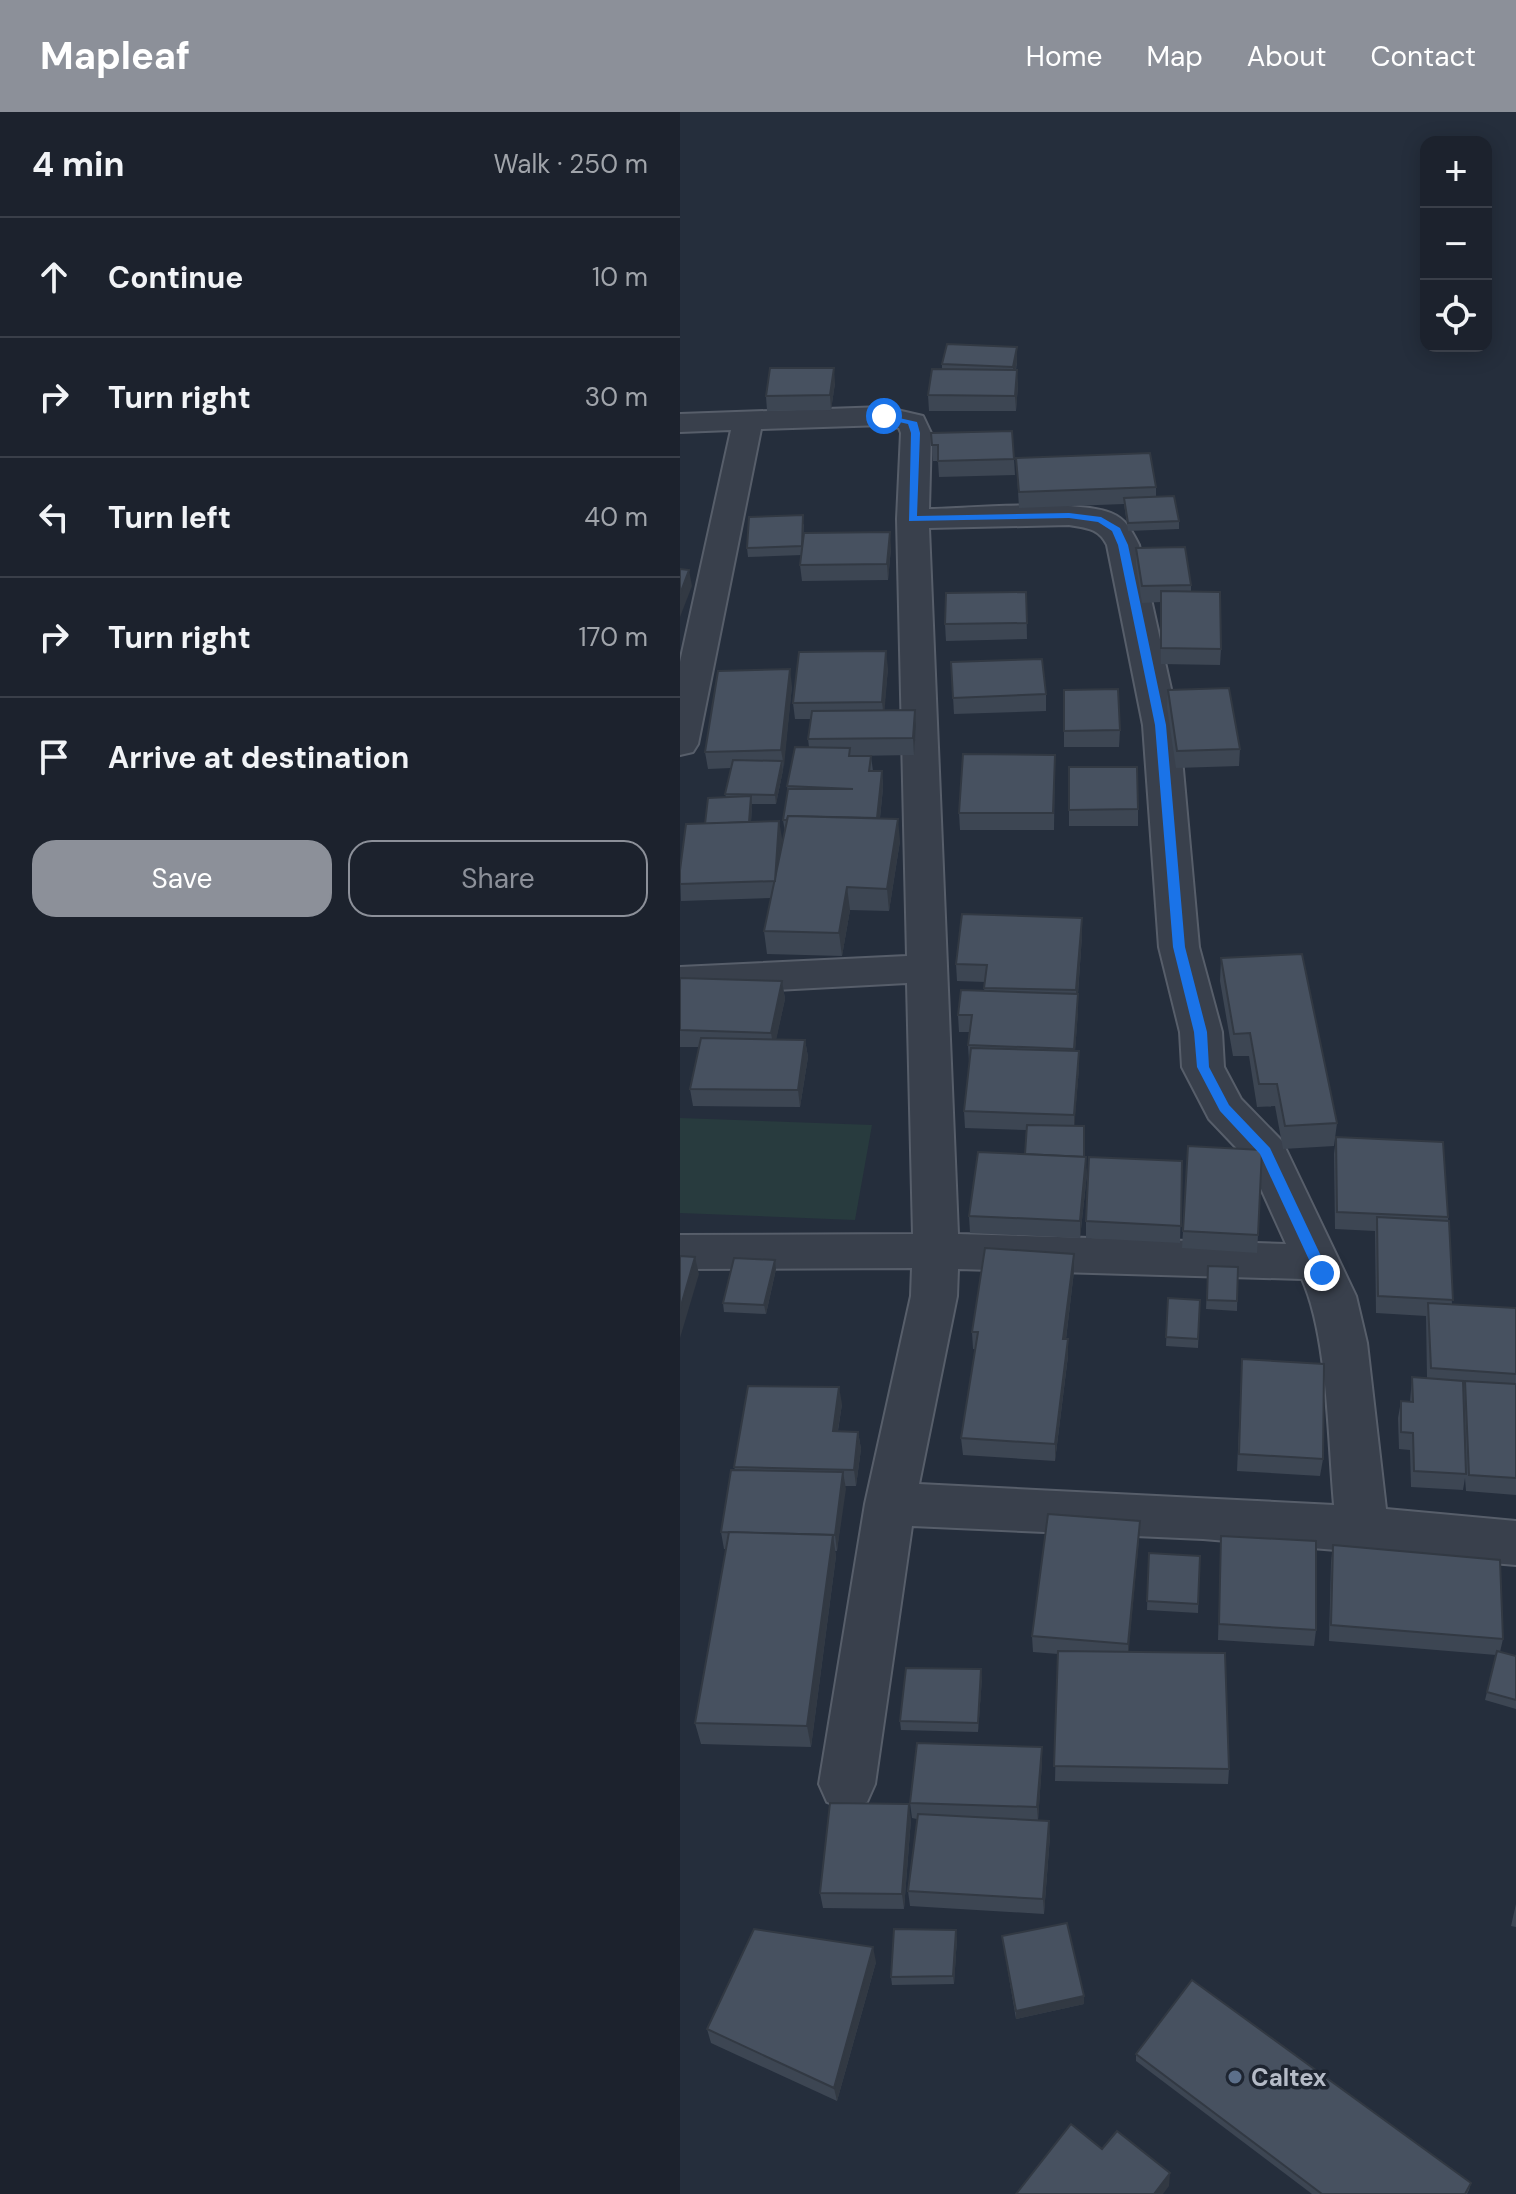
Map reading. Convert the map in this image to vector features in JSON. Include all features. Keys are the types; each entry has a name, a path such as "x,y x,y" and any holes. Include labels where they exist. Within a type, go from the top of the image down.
{"street":[{"path":"680,423 884,416 912,422 916,433 913,519 929,968 936,1251 934,1296 890,1504 847,1784"},
{"path":"680,744 748,420"},
{"path":"913,519 1069,516 1101,520 1116,530 1123,545 1161,725 1179,947 1201,1032 1203,1067 1224,1108 1266,1152 1333,1296 1343,1343 1362,1526"},
{"path":"680,981 929,968"},
{"path":"680,1252 936,1251 1317,1262"},
{"path":"890,1504 1057,1509 1362,1526 1516,1543"}],"shaded area":[{"path":"680,1118 872,1125 855,1220 680,1213"}],"building":[{"path":"947,344 1017,347 1013,367 942,364"},
{"path":"770,368 834,368 830,395 766,396"},
{"path":"932,369 1017,370 1015,396 928,395"},
{"path":"1012,431 1014,459 938,461 938,445 932,445 931,433"},
{"path":"1150,453 1156,487 1019,492 1016,458"},
{"path":"1174,496 1179,521 1128,523 1124,498"},
{"path":"803,515 802,546 747,548 749,517"},
{"path":"890,532 887,564 800,565 804,533"},
{"path":"1185,547 1191,585 1142,586 1136,548"},
{"path":"680,569 689,570 680,594"},
{"path":"1161,591 1220,592 1221,649 1161,648"},
{"path":"1026,592 1027,623 945,624 946,593"},
{"path":"886,651 882,702 793,703 799,652"},
{"path":"1042,659 1046,694 953,698 951,662"},
{"path":"790,669 781,750 705,752 718,671"},
{"path":"1229,688 1240,749 1177,751 1168,690"},
{"path":"1118,689 1120,730 1064,731 1064,690"},
{"path":"915,710 913,738 808,739 812,711"},
{"path":"795,747 850,748 849,756 871,756 869,771 882,771 877,818 788,816 787,820 783,820 788,789 853,789 787,786"},
{"path":"963,754 1055,755 1053,813 959,813"},
{"path":"733,760 782,761 775,795 725,794"},
{"path":"1069,767 1137,767 1138,809 1069,810"},
{"path":"751,796 749,822 705,824 708,798"},
{"path":"788,816 898,819 887,889 847,887 839,933 764,931"},
{"path":"779,821 775,881 680,884 686,824"},
{"path":"962,914 1082,918 1076,990 984,988 987,965 956,964"},
{"path":"1302,954 1337,1123 1285,1126 1277,1084 1259,1084 1250,1033 1234,1034 1221,958"},
{"path":"680,978 782,981 771,1033 680,1030"},
{"path":"961,990 1078,994 1074,1049 968,1045 972,1015 958,1015"},
{"path":"701,1038 805,1040 798,1090 690,1089"},
{"path":"971,1048 1079,1051 1074,1115 964,1111"},
{"path":"1027,1125 1084,1126 1084,1157 1025,1154"},
{"path":"1336,1137 1443,1142 1448,1217 1337,1212"},
{"path":"1188,1146 1262,1150 1258,1235 1183,1231"},
{"path":"978,1152 1086,1157 1080,1221 969,1216"},
{"path":"1089,1157 1182,1161 1181,1226 1086,1221"},
{"path":"1377,1217 1449,1221 1453,1300 1378,1296"},
{"path":"985,1248 1074,1254 1063,1339 1068,1339 1055,1444 961,1438 978,1332 972,1332"},
{"path":"680,1256 695,1257 680,1309"},
{"path":"734,1258 775,1260 764,1305 723,1303"},
{"path":"1208,1266 1238,1267 1237,1301 1207,1300"},
{"path":"1168,1298 1200,1300 1198,1339 1166,1337"},
{"path":"1428,1303 1516,1308 1516,1374 1431,1368"},
{"path":"1242,1359 1324,1364 1323,1459 1239,1454"},
{"path":"1412,1377 1463,1381 1466,1474 1414,1471 1413,1433 1401,1432 1401,1401 1413,1402"},
{"path":"1465,1381 1516,1384 1516,1478 1469,1475"},
{"path":"748,1386 839,1387 833,1431 858,1432 854,1470 734,1467"},
{"path":"731,1470 843,1472 835,1535 721,1532"},
{"path":"1048,1514 1140,1521 1128,1644 1032,1636"},
{"path":"729,1532 833,1535 807,1726 695,1723"},
{"path":"1221,1536 1316,1541 1316,1630 1219,1624"},
{"path":"1333,1545 1500,1560 1503,1639 1331,1625"},
{"path":"1149,1553 1200,1556 1198,1604 1147,1601"},
{"path":"1058,1651 1225,1653 1229,1769 1054,1766"},
{"path":"1497,1651 1516,1656 1516,1700 1487,1692"},
{"path":"906,1668 981,1669 978,1723 900,1721"},
{"path":"917,1743 1042,1747 1037,1807 910,1803"},
{"path":"830,1803 909,1804 902,1894 820,1893"},
{"path":"918,1814 1049,1821 1043,1899 908,1891"},
{"path":"1067,1923 1084,1996 1016,2011 1002,1936"},
{"path":"754,1929 873,1947 834,2088 707,2029"},
{"path":"894,1929 956,1930 953,1976 891,1977"},
{"name":"Caltex","path":"1192,1980 1471,2183 1465,2194 1322,2194 1136,2054"},
{"path":"1071,2124 1102,2149 1117,2131 1170,2173 1154,2194 1016,2194"}],"place":[{"name":"Caltex","path":"1235,2077"}],"route":[{"path":"884,416 912,422 916,433 913,519 1069,516 1101,520 1116,530 1123,545 1161,725 1179,947 1201,1032 1203,1067 1224,1108 1266,1152 1322,1273"}]}
